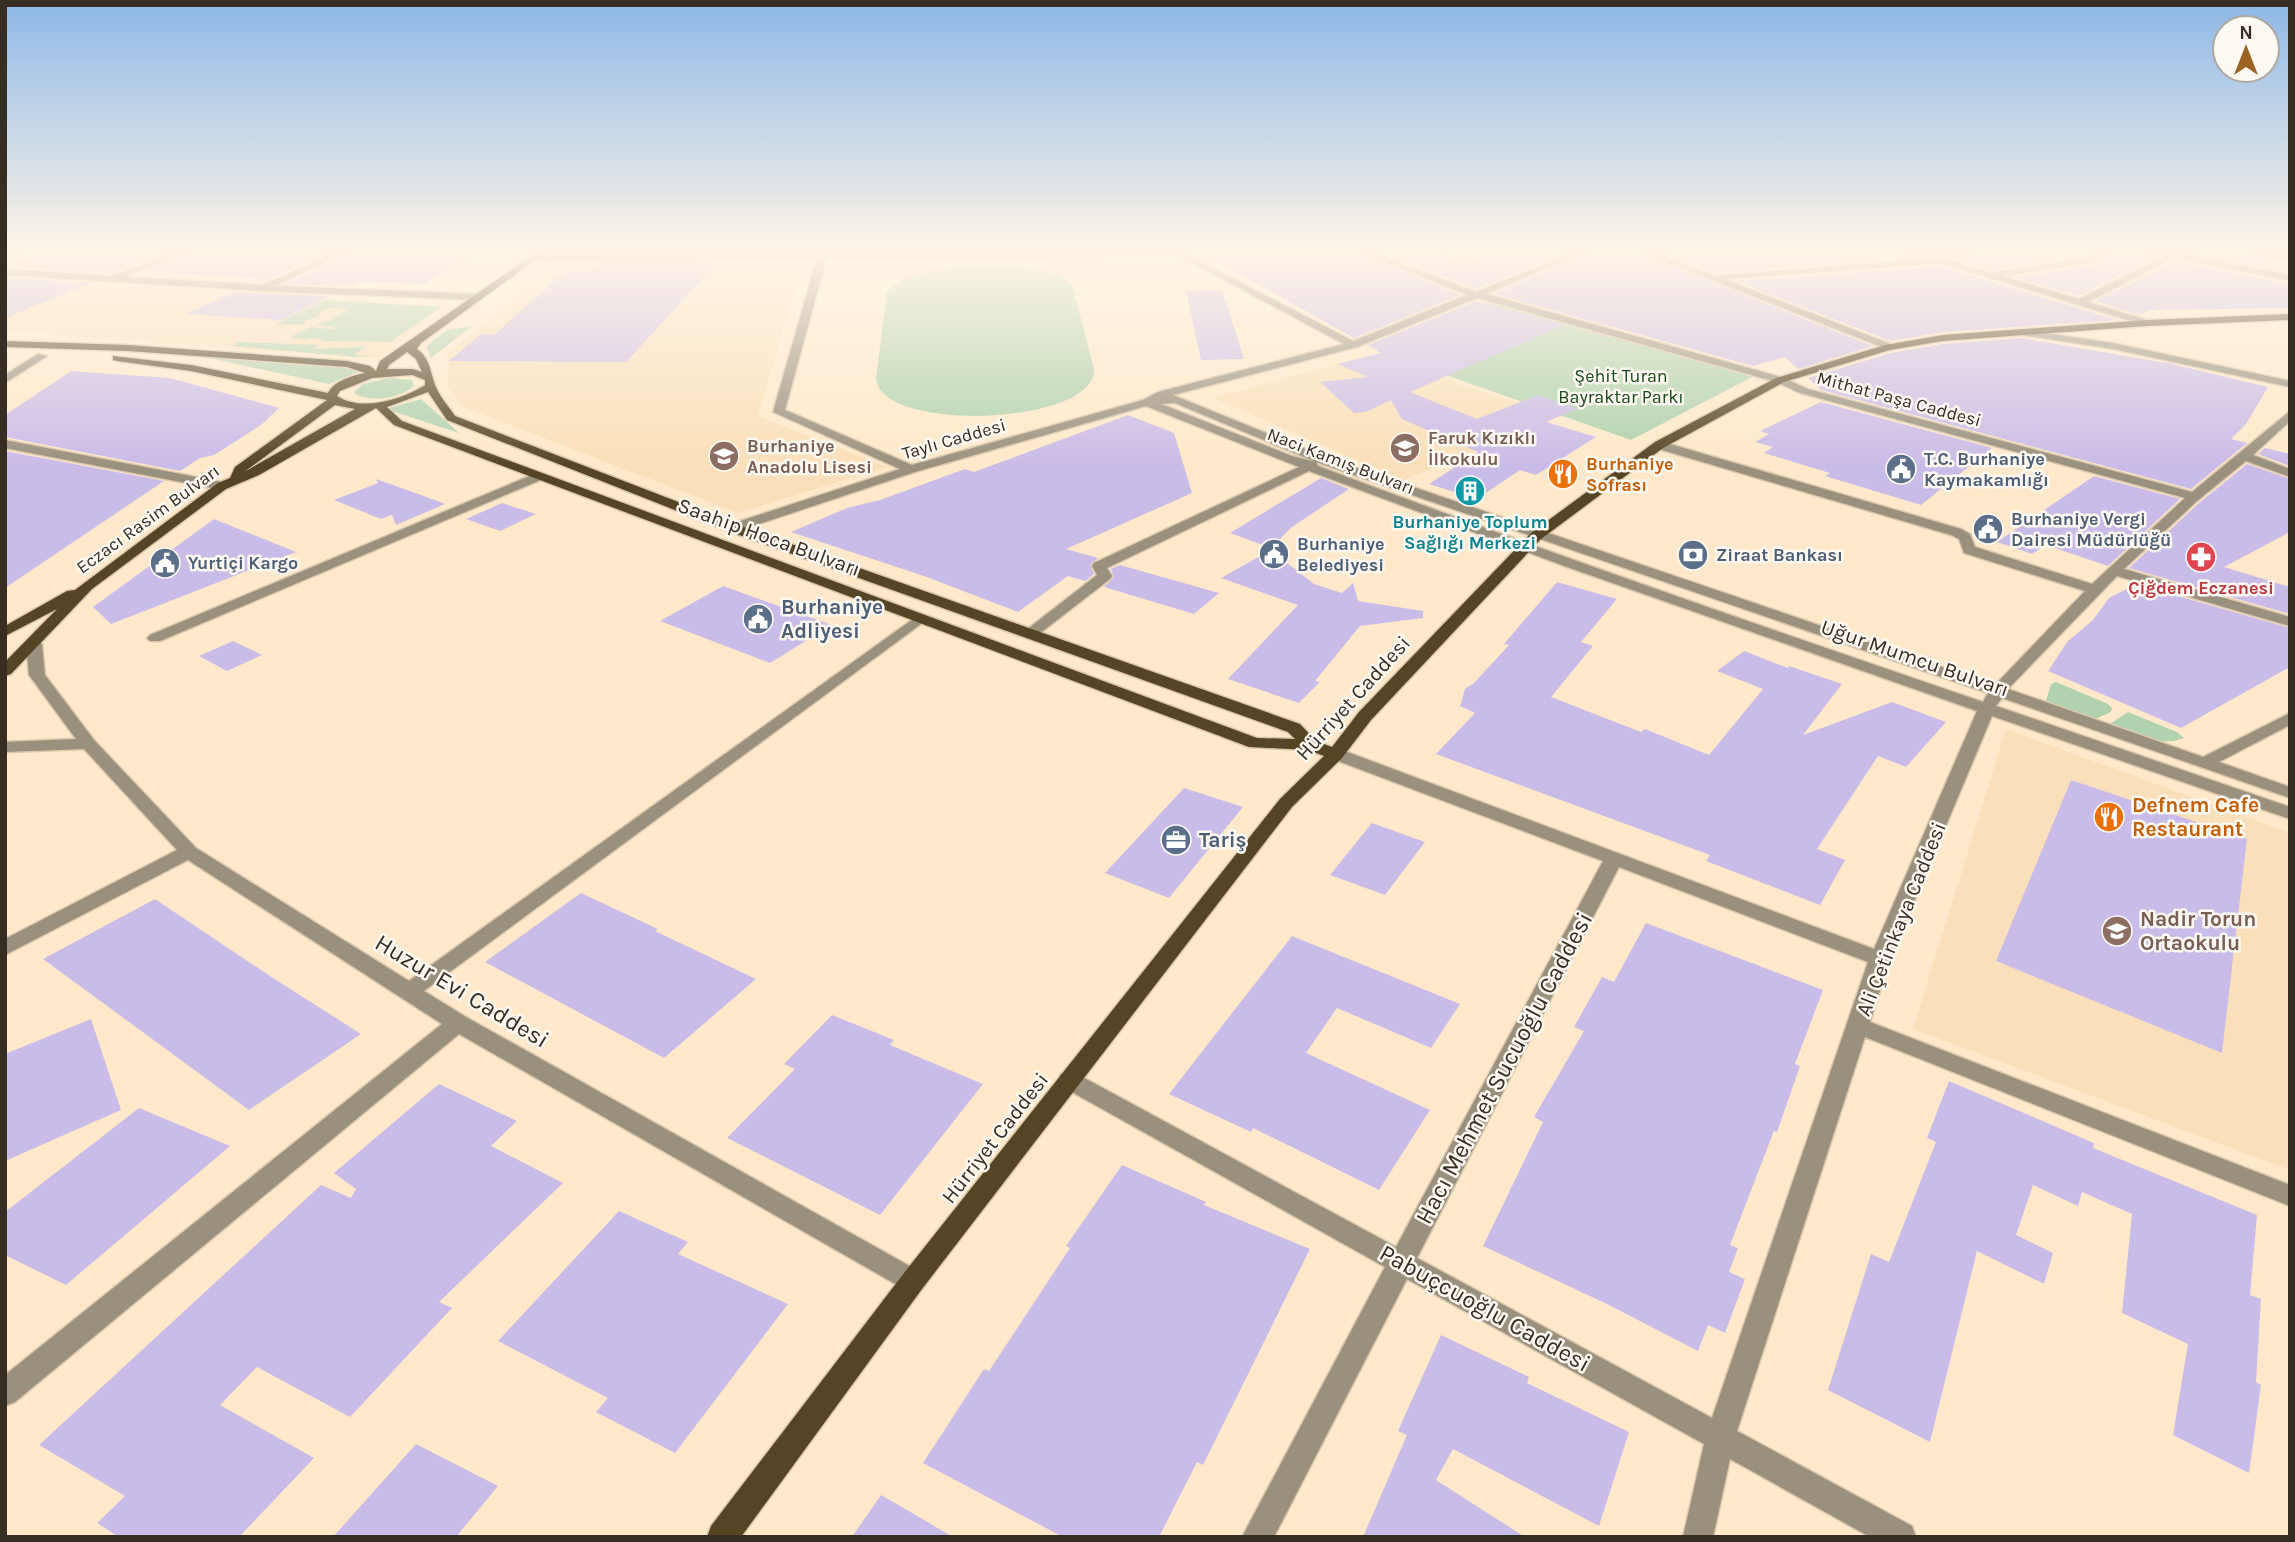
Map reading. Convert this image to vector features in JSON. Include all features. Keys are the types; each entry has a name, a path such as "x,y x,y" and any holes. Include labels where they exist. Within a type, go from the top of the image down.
{"main road":[{"path":"376,374 384,363 444,322"},
{"name":"Hürriyet Caddesi","path":"722,1537 913,1281 1286,803 1336,754 1365,716 1530,542 1659,446 1780,380 1889,347 1943,338 2172,322"},
{"name":"Saahip Hoca Bulvarı","path":"417,341 411,350 421,357 430,382 452,418 733,528 1294,728 1310,745"},
{"path":"5,344 128,348 347,364 366,368 376,374"},
{"path":"5,353 111,357 191,368 333,399 348,405 374,405 414,396 430,382 413,372 376,374 342,385 331,393 333,399"},
{"path":"228,483 239,470 333,399"},
{"name":"Saahip Hoca Bulvarı","path":"374,405 398,423 1255,743 1276,746 1310,745 1336,754"},
{"name":"Eczacı Rasim Bulvarı","path":"5,671 88,586 228,483 255,472 374,405"},
{"path":"5,632 88,586"}],"street":[{"path":"804,322 779,412 911,469"},
{"path":"1309,322 1353,345"},
{"name":"Taylı Caddesi","path":"1147,402 1162,394 1353,345 1410,322"},
{"name":"Mithat Paşa Caddesi","path":"1578,322 1780,380 1804,391 2193,496"},
{"path":"1826,322 1889,347"},
{"path":"2019,332 2113,346 2290,384"},
{"path":"1162,394 1176,400 1332,357 1353,345"},
{"path":"5,380 42,356"},
{"name":"Taylı Caddesi","path":"733,528 911,469 1147,402 1176,400"},
{"name":"Naci Kamış Bulvarı","path":"1176,400 1530,542"},
{"name":"Naci Kamış Bulvarı","path":"1147,402 1306,468 1530,542"},
{"name":"Ali Çetinkaya Caddesi","path":"1698,1537 1720,1438 1880,959 1992,699 2092,589 2193,496 2274,433 2290,414"},
{"path":"5,444 228,483"},
{"path":"1659,446 1956,532 1965,537 1969,550 2092,589"},
{"path":"2245,456 2290,473"},
{"path":"1030,634 1105,576 1099,566 1321,460"},
{"path":"155,638 539,476"},
{"name":"Uğur Mumcu Bulvarı","path":"1530,542 1992,699 2204,763 2290,793"},
{"path":"2115,570 2290,622"},
{"path":"409,992 920,618"},
{"name":"Huzur Evi Caddesi","path":"34,643 37,675 88,744 189,852 458,1023 913,1281"},
{"name":"Uğur Mumcu Bulvarı","path":"1992,699 2290,813"},
{"path":"2204,763 2290,718"},
{"path":"5,747 88,744"},
{"path":"1336,754 1880,959"},
{"path":"5,948 189,852"},
{"name":"Hacı Mehmet Sucuoğlu Caddesi","path":"1257,1537 1613,860"},
{"path":"5,1394 458,1023"},
{"path":"1858,1026 2290,1196"},
{"name":"Pabuçcuoğlu Caddesi","path":"1069,1080 1901,1537"}],"shaded area":[{"path":"5,322 423,322 379,358 5,331"},
{"path":"486,322 786,322 758,416 887,467 738,513 461,406 448,384 449,361 444,356"},
{"name":"Faruk Kızıklı İlkokulu","path":"1366,356 1559,416 1403,480 1213,398"},
{"name":"Nadir Torun Ortaokulu","path":"2006,729 2290,833 2290,1170 1913,1029"}],"green space":[{"path":"280,322 306,323 301,325 276,324"},
{"path":"325,322 419,322 390,342 320,341 324,339 291,337 310,327 335,327 315,325"},
{"path":"883,322 1082,322 1094,369 1086,388 1062,402 1027,411 987,416 947,415 912,408 886,396 876,378"},
{"name":"Şehit Turan Bayraktar Parkı","path":"1446,322 1569,322 1756,375 1631,440 1377,351"},
{"path":"472,326 431,358 426,346 447,330"},
{"path":"238,342 319,345 313,349 365,347 354,355 373,356 356,357 232,346"},
{"path":"154,353 304,363 363,370 329,384 214,359"},
{"path":"389,378 412,380 414,386 401,394 386,398 355,394 363,384"},
{"path":"421,399 459,433 386,409"},
{"path":"2056,682 2108,704 2112,708 2111,712 2093,720 2046,701 2051,684"},
{"path":"2128,712 2177,732 2184,738 2155,741 2108,725"}],"building":[{"path":"508,322 663,322 626,362 449,361 481,334 494,335"},
{"path":"1193,322 1232,322 1244,359 1201,360"},
{"path":"1325,322 1394,322 1354,338"},
{"path":"1425,322 1553,322 1564,325 1410,392 1477,419 1538,395 1577,409 1546,422 1596,437 1536,475 1520,470 1477,499 1429,484 1478,452 1402,419 1391,400 1366,412 1354,413 1320,382 1368,377 1338,364 1381,353 1368,345"},
{"path":"1595,322 1812,322 1872,346 1798,369 1785,357 1753,366"},
{"path":"1842,322 2089,322 1943,332 1891,341"},
{"path":"2022,338 2172,364 2268,387 2246,424 2231,439 2247,443 2191,489 1821,390 1808,378 1891,353 1943,344"},
{"path":"71,371 170,378 279,408 261,425 214,455 200,458 180,471 5,437 5,415"},
{"path":"1821,402 1992,448 1921,505 1825,476 1830,473 1764,453 1773,447 1755,442 1769,434 1760,431"},
{"path":"1128,415 1174,433 1192,493 1066,549 1098,558 1090,565 1094,574 1085,581 1068,576 1018,612 924,576 791,532 847,508 880,500 965,469 974,472"},
{"path":"2265,448 2290,454 2290,466 2258,454"},
{"path":"5,451 164,481 5,588"},
{"path":"2247,464 2290,479 2290,532 2224,567 2290,587 2290,614 2129,568 2199,503"},
{"path":"2094,476 2180,499 2108,566 2046,545 2032,554 1997,542"},
{"path":"1321,478 1349,489 1292,527 1271,548 1230,533"},
{"path":"376,479 445,504 396,525 392,515 381,519 334,500 378,483"},
{"path":"502,503 536,514 500,531 466,519"},
{"path":"214,519 296,552 111,624 93,607"},
{"path":"1280,545 1287,563 1314,584 1342,593 1353,583 1358,601 1423,611 1423,618 1360,626 1315,681 1320,682 1299,703 1228,679 1298,605 1221,578"},
{"path":"1120,565 1219,593 1194,614 1104,587 1114,577 1111,569"},
{"path":"1557,582 1617,599 1581,642 1593,646 1551,697 1641,732 1645,729 1709,755 1763,689 1717,671 1744,651 1842,684 1803,735 1892,702 1946,722 1906,767 1878,756 1817,849 1845,860 1820,905 1706,861 1710,855 1436,754 1475,713 1460,706 1465,689 1474,683 1509,645 1504,644"},
{"path":"2136,584 2290,628 2290,667 2181,728 2048,671 2068,641 2092,621 2109,598"},
{"path":"723,586 832,625 770,663 660,621"},
{"path":"233,641 262,655 227,671 199,656"},
{"path":"2071,780 2247,839 2222,1053 1996,961"},
{"name":"Tariş","path":"1184,788 1243,807 1169,898 1105,873"},
{"path":"1372,823 1425,842 1385,895 1330,875"},
{"path":"581,893 756,979 664,1058 485,962"},
{"path":"155,899 361,1034 249,1110 43,959"},
{"path":"1646,923 1823,990 1795,1064 1800,1066 1777,1132 1774,1131 1730,1245 1738,1248 1729,1272 1745,1279 1725,1333 1708,1325 1698,1351 1607,1304 1483,1246 1543,1122 1534,1117 1584,1031 1574,1027 1602,977 1614,982"},
{"path":"1292,936 1460,1004 1431,1048 1337,1008 1306,1053 1430,1110 1379,1190 1253,1128 1251,1132 1169,1094"},
{"path":"832,1015 894,1040 890,1045 983,1084 880,1215 727,1138 795,1069 784,1064"},
{"path":"91,1019 121,1110 5,1161 5,1054"},
{"path":"1949,1081 2094,1143 2093,1148 2257,1215 2250,1295 2261,1299 2256,1382 2261,1385 2249,1473 2173,1435 2188,1344 2122,1313 2132,1214 2082,1192 2078,1206 2033,1185 2016,1235 2053,1253 2044,1284 1977,1251 1930,1442 1828,1390 1871,1254 1889,1262 1936,1142 1927,1138"},
{"path":"439,1084 517,1121 491,1146 563,1183 439,1302 452,1308 350,1417 257,1367 220,1405 314,1458 239,1537 119,1537 97,1523 125,1496 39,1445 321,1185 351,1198 356,1189 334,1173"},
{"path":"139,1108 230,1146 66,1285 5,1255 5,1212"},
{"path":"1122,1165 1206,1202 1204,1205 1310,1249 1203,1465 1197,1462 1159,1537 1063,1537 923,1463 984,1369 989,1371 1070,1248 1066,1246"},
{"path":"619,1211 688,1242 678,1254 788,1304 675,1453 596,1412 608,1398 498,1341"},
{"path":"1441,1335 1529,1377 1527,1383 1629,1432 1599,1526 1453,1449 1436,1480 1525,1537 1363,1537 1407,1435 1398,1431"},
{"path":"416,1444 498,1486 456,1537 333,1537"},
{"path":"881,1495 907,1510 953,1537 852,1537"}],"place":[{"name":"Faruk Kızıklı İlkokulu","path":"1405,448"},
{"name":"Burhaniye Anadolu Lisesi","path":"724,456"},
{"name":"T.C. Burhaniye Kaymakamlığı","path":"1901,469"},
{"name":"Burhaniye Sofrası","path":"1563,474"},
{"name":"Burhaniye Toplum Sağlığı Merkezi","path":"1470,491"},
{"name":"Burhaniye Vergi Dairesi Müdürlüğü","path":"1988,529"},
{"name":"Burhaniye Belediyesi","path":"1274,554"},
{"name":"Ziraat Bankası","path":"1693,555"},
{"name":"Çiğdem Eczanesi","path":"2201,557"},
{"name":"Yurtiçi Kargo","path":"165,563"},
{"name":"Burhaniye Adliyesi","path":"758,619"},
{"name":"Defnem Cafe Restaurant","path":"2109,817"},
{"name":"Tariş","path":"1176,840"},
{"name":"Nadir Torun Ortaokulu","path":"2117,931"}]}
